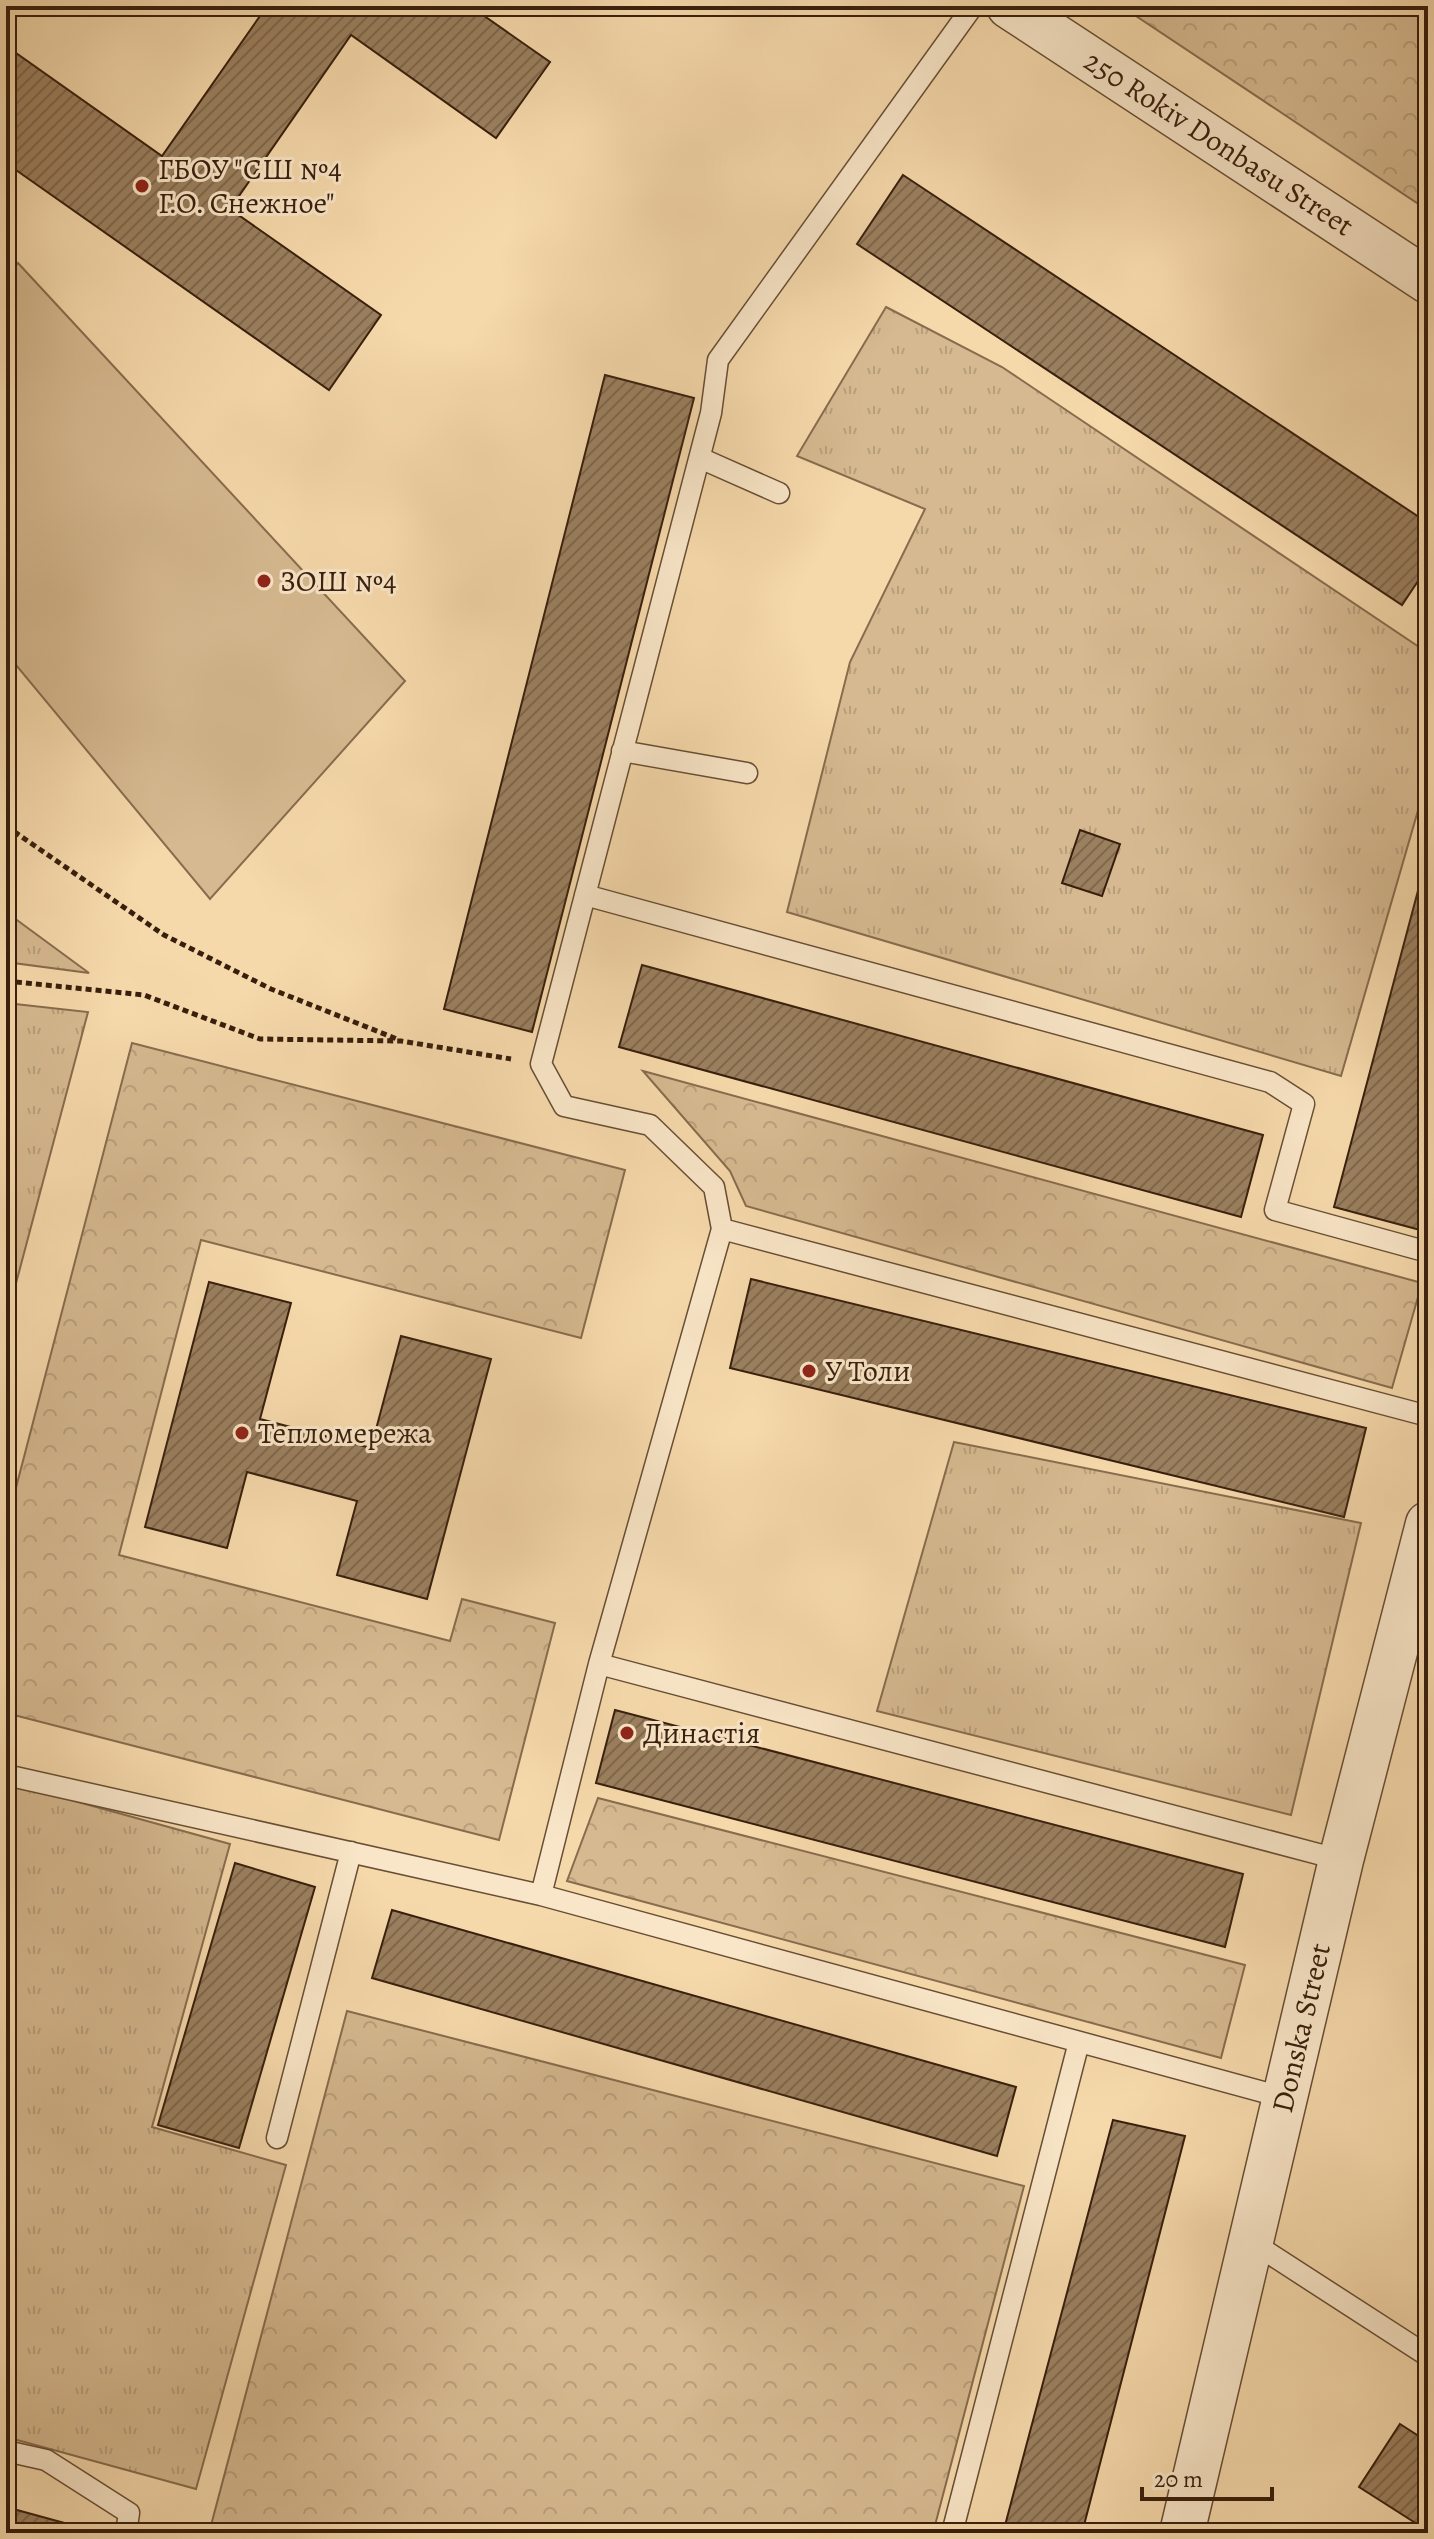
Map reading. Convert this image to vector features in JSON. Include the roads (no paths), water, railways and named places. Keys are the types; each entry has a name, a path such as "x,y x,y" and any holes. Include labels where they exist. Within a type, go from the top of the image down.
{"street":[{"name":"250 Rokiv Donbasu Street","path":"1009,6 1428,281"},
{"name":"Donska Street","path":"1182,2533 1341,1860 1428,1524"}],"lane":[{"path":"541,1895 599,1664 722,1229 714,1187 650,1125 564,1106 541,1064 700,458 711,413 718,360 973,6"},
{"path":"700,458 779,493"},
{"path":"622,751 747,773"},
{"path":"585,895 1270,1082 1304,1104 1275,1210 1428,1252"},
{"path":"722,1229 1428,1416"},
{"path":"599,1664 1341,1860"},
{"path":"6,1775 541,1895 1285,2098"},
{"path":"277,2138 351,1852"},
{"path":"952,2533 1079,2042"},
{"path":"1250,2241 1428,2356"},
{"path":"6,2451 46,2460 129,2513 126,2533"}],"place":[{"name":"ГБОУ \"СШ №4 Г.О. Снежное\"","path":"142,186"},
{"name":"ЗОШ №4","path":"264,581"},
{"name":"У Толи","path":"809,1371"},
{"name":"Тепломережа","path":"242,1433"},
{"name":"Династія","path":"627,1733"}]}
